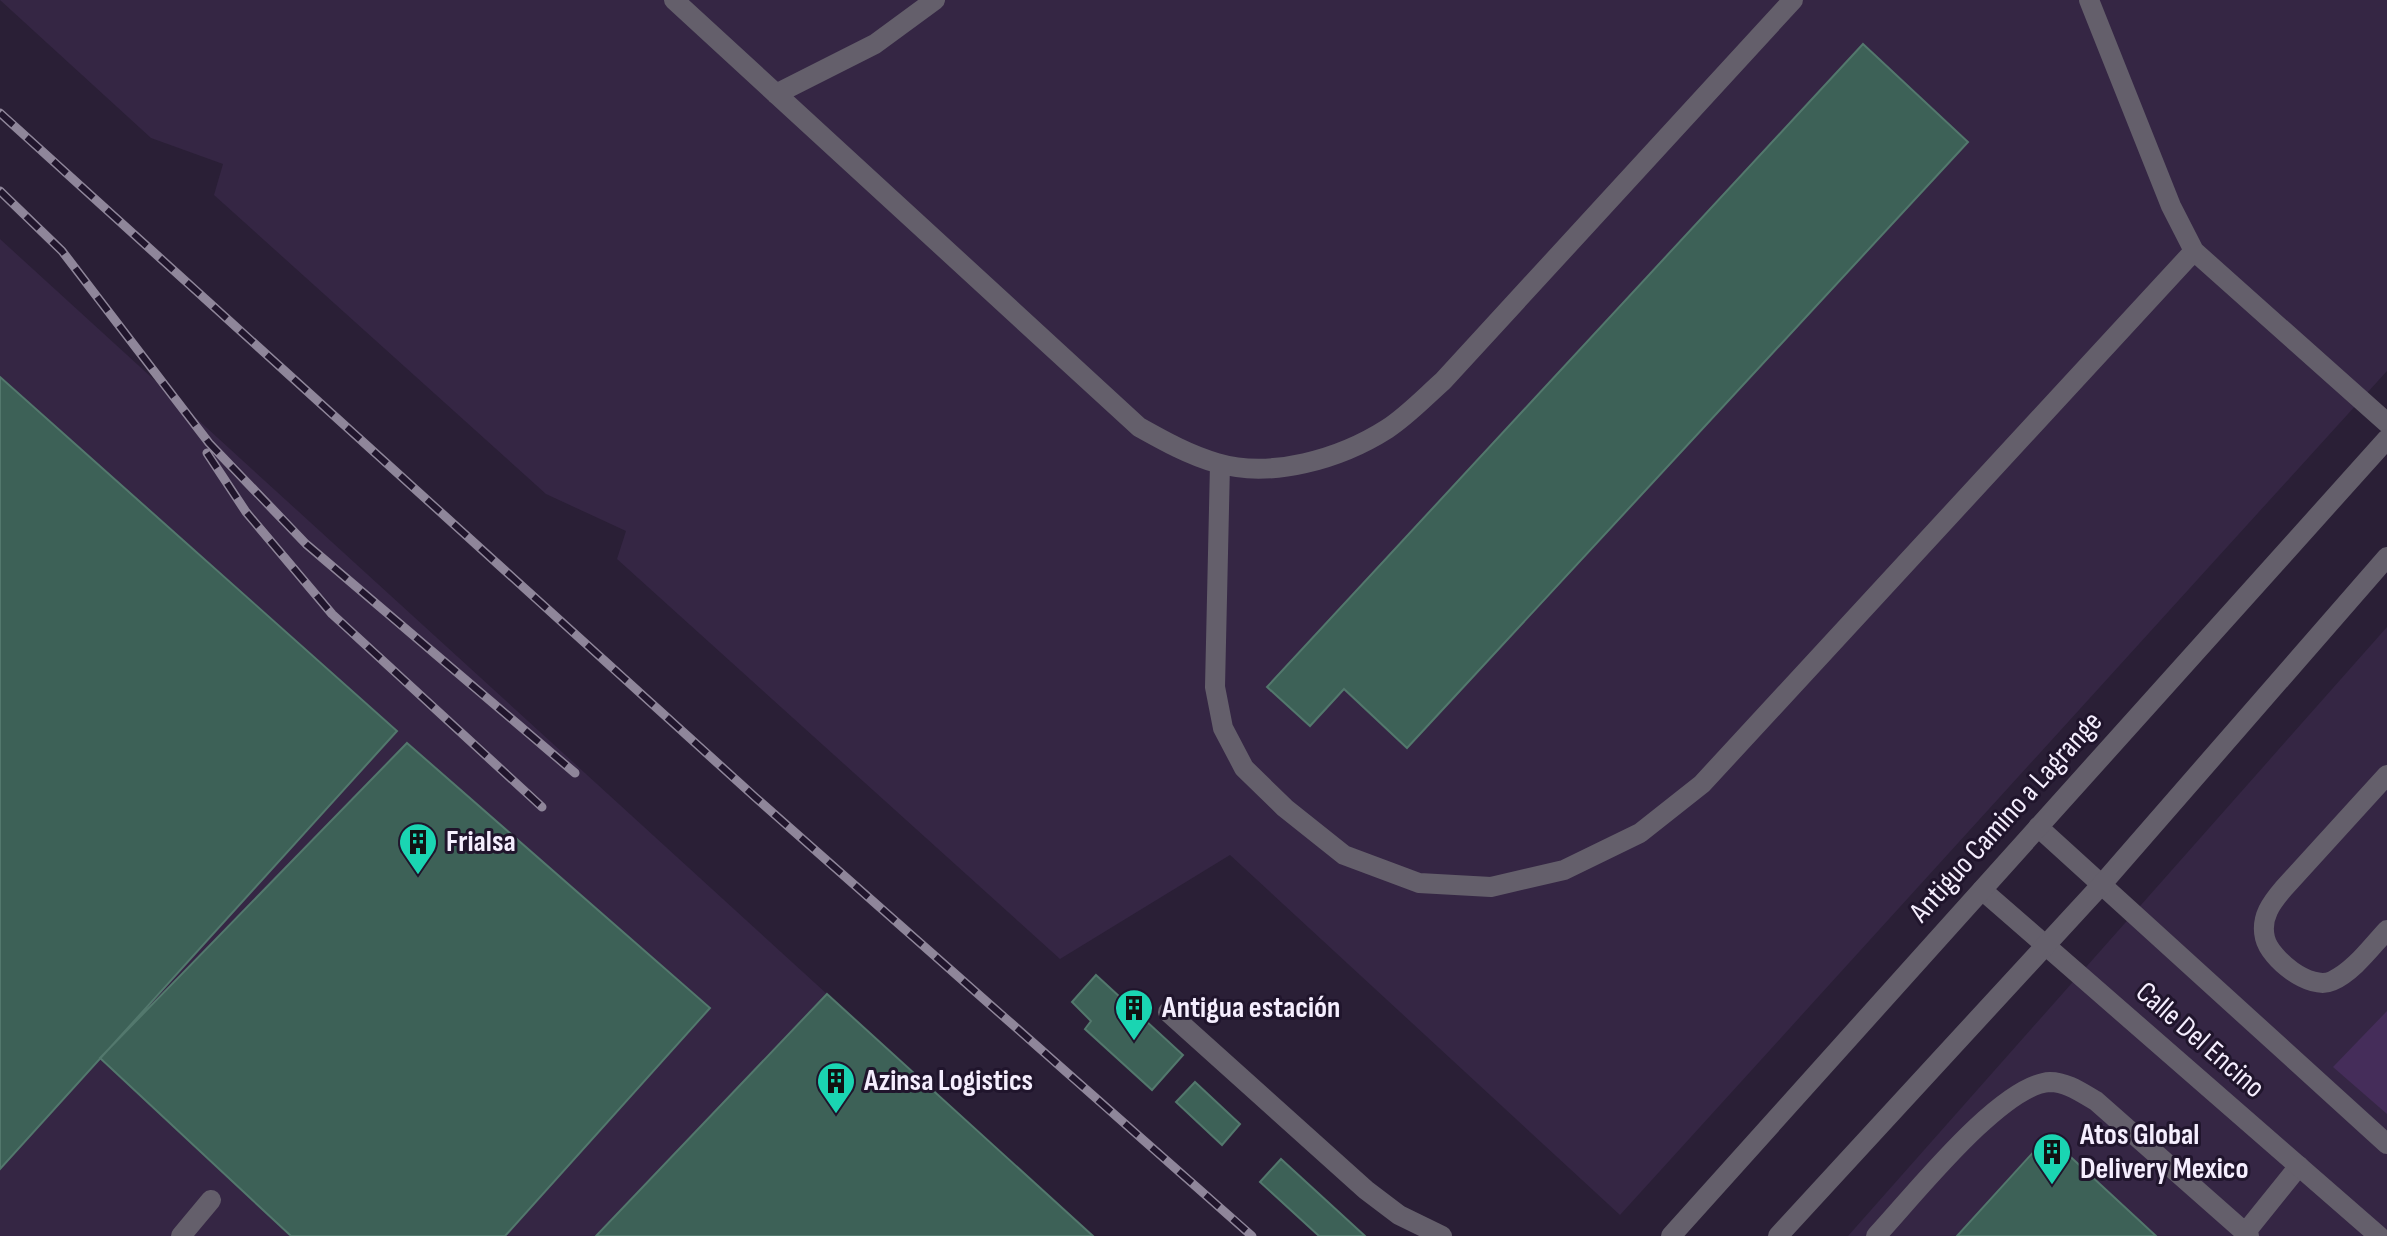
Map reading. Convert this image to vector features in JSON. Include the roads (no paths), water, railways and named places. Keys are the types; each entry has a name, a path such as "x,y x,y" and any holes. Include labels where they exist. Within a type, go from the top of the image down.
{"street":[{"path":"674,0 1139,427 1181,450 1220,464 1270,469 1329,457 1387,429 1443,381 1793,0"},
{"path":"776,94 875,44 935,0"},
{"path":"2089,0 2171,206 2194,251 2387,423"},
{"path":"1220,464 1215,687 1223,728 1244,768 1285,808 1344,855 1419,883 1491,887 1564,870 1640,833 1702,784 2194,251"},
{"name":"Antiguo Camino a Lagrange","path":"1671,1236 2387,439"},
{"path":"1778,1236 2103,883 2387,557"},
{"path":"2387,775 2284,888 2267,912 2264,924 2265,939 2272,952 2299,975 2323,983 2331,981 2351,966 2387,930"},
{"name":"Calle Del Encino","path":"2038,827 2387,1144"},
{"name":"Calle Del Encino","path":"1982,890 2379,1236"},
{"path":"1168,1012 1366,1190 1399,1215 1442,1236"},
{"path":"1876,1236 1985,1119 2011,1098 2050,1082 2073,1087 2096,1101 2247,1234 2299,1166"},
{"path":"181,1236 211,1200"}],"railway":[{"path":"0,113 756,798 1252,1236"},
{"path":"0,191 62,251 209,443 306,544 575,773"},
{"path":"207,453 246,512 332,614 542,807"}],"place":[{"name":"Frialsa","path":"418,876"},
{"name":"Antigua estación","path":"1134,1042"},
{"name":"Azinsa Logistics","path":"836,1115"},
{"name":"Atos Global Delivery Mexico","path":"2052,1186"}]}
